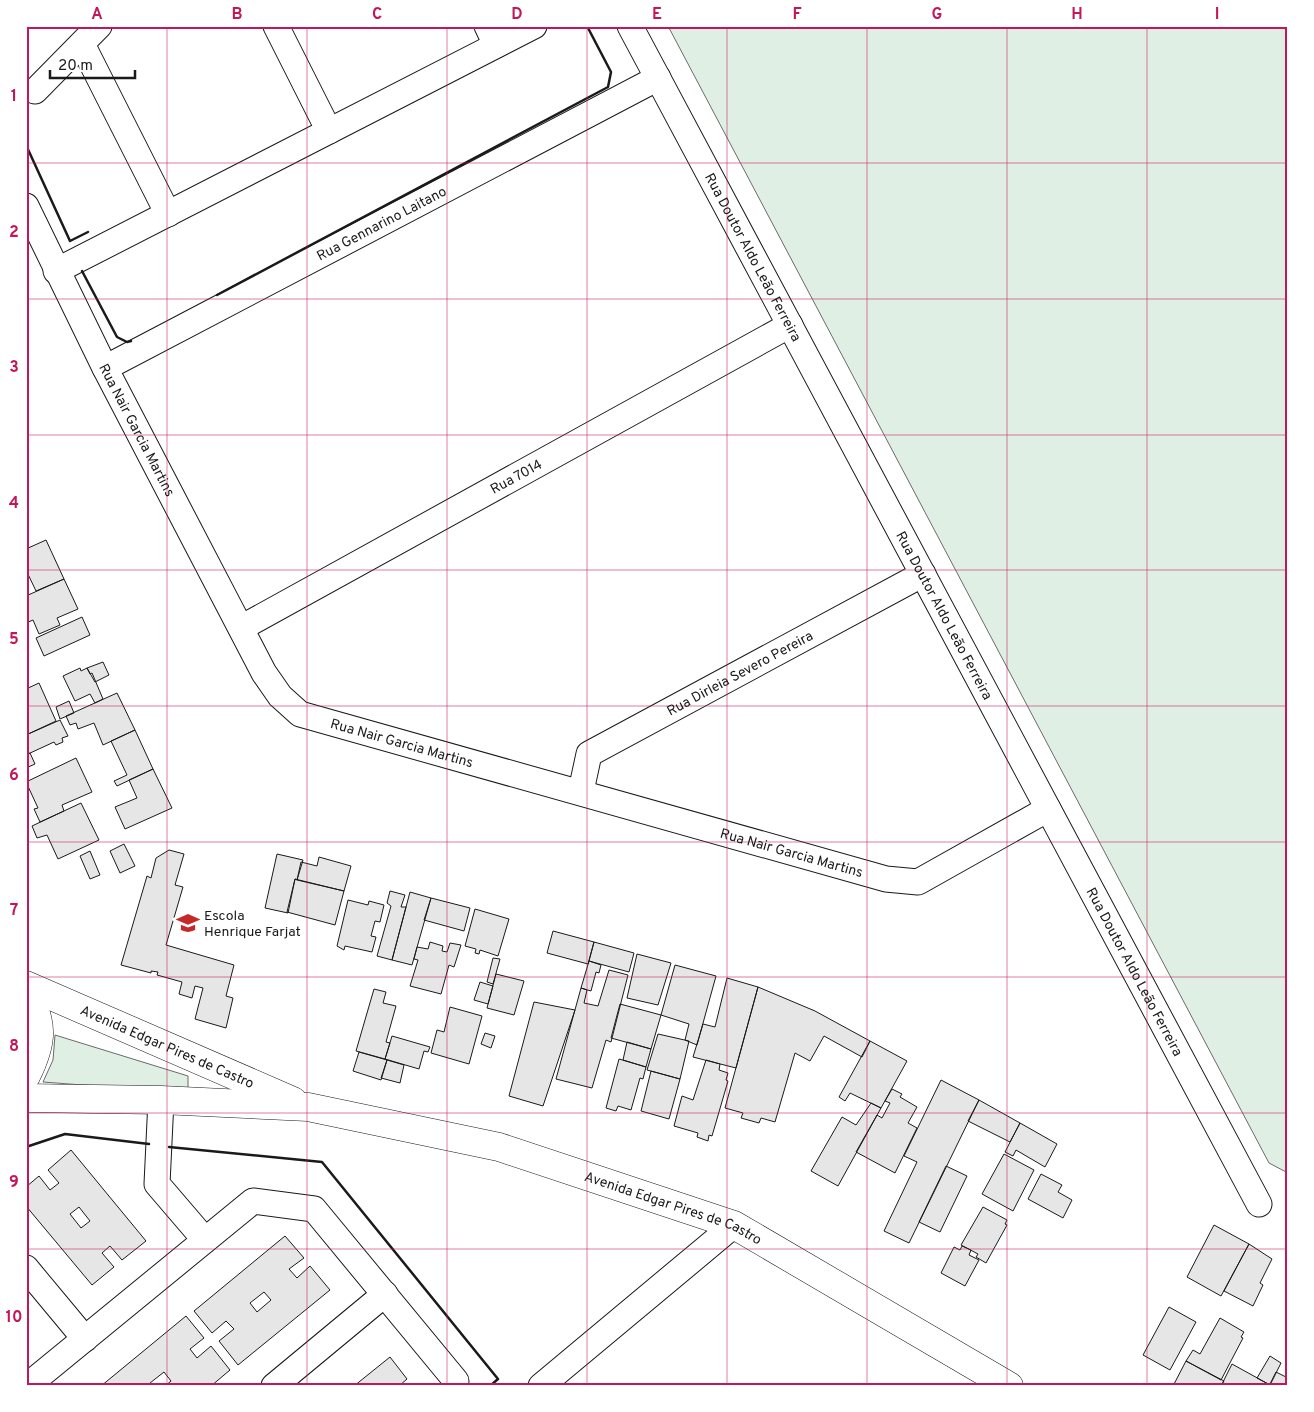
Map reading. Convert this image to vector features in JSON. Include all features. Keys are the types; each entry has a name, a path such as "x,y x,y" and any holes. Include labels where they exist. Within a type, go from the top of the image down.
{"main road":[{"name":"Avenida Edgar Pires de Castro","path":"26,985 308,1107"},
{"path":"26,990 40,1022 40,1042 26,1076"},
{"name":"Avenida Edgar Pires de Castro","path":"26,1098 161,1100 308,1107 499,1147 734,1225 1009,1386"}],"street":[{"path":"36,92 99,26"},
{"path":"276,26 329,131"},
{"path":"56,271 329,131 492,36 534,26"},
{"name":"Rua Doutor Aldo Leão Ferreira","path":"630,26 1259,1204"},
{"path":"82,44 168,214"},
{"name":"Rua Gennarino Laitano","path":"105,368 658,78"},
{"name":"Rua Nair Garcia Martins","path":"26,206 56,271 105,368 264,673 280,696 300,714 581,791 886,879 918,882 1048,809"},
{"name":"Rua 7014","path":"241,628 790,325"},
{"name":"Rua Dirleia Severo Pereira","path":"581,791 589,754 923,574"},
{"path":"161,1100 157,1184 205,1240"},
{"path":"33,1384 84,1339 253,1201 314,1209 456,1381"},
{"path":"541,1386 734,1225"},
{"path":"26,1268 84,1339"},
{"path":"274,1386 385,1294"}],"green space":[{"path":"668,26 1288,26 1288,1173 1269,1163"},
{"path":"55,1035 188,1076 188,1093 43,1082 53,1060"}],"building":[{"path":"46,540 64,579 36,591 26,570 26,549"},
{"path":"64,579 78,609 57,618 60,625 39,634 33,620 26,623 26,596"},
{"path":"82,617 90,635 44,656 36,638"},
{"path":"103,662 109,675 95,682 87,668"},
{"path":"80,668 81,671 87,668 90,674 92,673 103,699 95,703 90,694 75,701 63,676"},
{"path":"39,683 56,721 26,735 26,689"},
{"path":"117,693 135,730 103,745 94,723 78,729 76,723 70,725 66,716"},
{"path":"69,701 74,713 60,719 56,707"},
{"path":"60,720 68,736 62,738 63,742 56,745 54,742 28,754 26,735"},
{"path":"135,730 153,769 117,786 114,781 127,775 111,741"},
{"path":"26,750 28,754 30,753 35,764 26,768"},
{"path":"76,758 92,792 62,805 64,811 40,822 34,809 38,808 26,782"},
{"path":"153,769 172,808 125,829 115,807 137,798 129,780"},
{"path":"81,803 99,840 58,859 47,835 37,838 32,826"},
{"path":"124,844 135,866 120,873 110,851"},
{"path":"169,850 184,854 175,885 183,887 166,945 234,965 226,996 233,998 226,1028 195,1019 203,988 195,986 192,998 179,994 182,982 157,975 158,972 151,971 151,973 121,965 147,876 151,878 156,858"},
{"path":"90,851 100,875 90,879 80,856"},
{"path":"277,854 303,860 297,880 295,879 288,913 265,908"},
{"path":"319,857 351,866 344,891 297,880 301,862 317,866"},
{"path":"295,879 344,891 335,925 287,912"},
{"path":"390,891 405,895 401,907 406,907 392,960 377,956 391,906 387,903"},
{"path":"410,892 431,898 412,965 392,960"},
{"path":"431,898 470,908 464,931 424,920"},
{"path":"348,900 368,905 369,901 384,905 380,922 375,921 371,936 376,937 372,952 345,946 344,950 337,946"},
{"path":"475,909 509,919 498,956 480,950 479,954 475,953 476,949 465,946"},
{"path":"553,931 594,942 588,964 547,953"},
{"path":"430,942 443,946 442,951 447,952 450,943 461,945 454,967 449,965 441,994 410,986 418,960 414,959 417,947 428,949"},
{"path":"594,942 634,953 629,972 589,961"},
{"path":"637,954 671,963 658,1005 627,998"},
{"path":"493,958 500,959 493,984 487,982"},
{"path":"589,961 601,965 599,973 596,972 591,991 581,988"},
{"path":"675,965 716,976 697,1045 685,1040 689,1024 661,1015"},
{"path":"609,970 628,975 611,1042 606,1040 592,1088 556,1079 581,988 587,990 584,1003 598,1006"},
{"path":"496,974 524,981 514,1015 487,1008"},
{"path":"727,978 758,987 736,1068 693,1057 703,1024 715,1027"},
{"path":"480,982 493,986 488,1004 474,1000"},
{"path":"758,987 815,1011 870,1041 862,1057 824,1036 810,1061 795,1053 775,1122 761,1118 759,1123 741,1118 743,1113 725,1108"},
{"path":"374,989 386,992 383,1003 396,1006 386,1042 390,1043 385,1059 356,1051"},
{"path":"534,1002 575,1010 543,1106 509,1096"},
{"path":"620,1004 661,1015 651,1049 611,1038"},
{"path":"450,1007 482,1016 469,1064 431,1053 437,1030 444,1032"},
{"path":"485,1033 495,1036 491,1048 481,1044"},
{"path":"658,1034 689,1041 680,1079 647,1070"},
{"path":"392,1036 430,1047 428,1052 424,1051 419,1069 385,1059"},
{"path":"870,1041 907,1061 881,1108 850,1093 845,1101 839,1097"},
{"path":"627,1042 651,1049 646,1067 623,1060"},
{"path":"359,1052 387,1060 381,1080 353,1071"},
{"path":"619,1059 646,1067 643,1079 640,1078 631,1110 618,1106 616,1111 606,1108"},
{"path":"387,1060 404,1065 400,1083 381,1078"},
{"path":"706,1060 720,1064 719,1070 728,1073 726,1080 728,1081 712,1136 709,1135 708,1141 697,1137 698,1133 674,1126 682,1096 693,1100"},
{"path":"651,1071 680,1079 669,1119 641,1111"},
{"path":"941,1080 979,1100 909,1243 884,1231 917,1162 904,1156"},
{"path":"892,1089 902,1094 900,1097 917,1107 908,1123 917,1128 895,1173 856,1152 877,1115 882,1118 890,1103 885,1101"},
{"path":"979,1100 1020,1123 1010,1142 968,1121"},
{"path":"871,1103 881,1108 838,1186 811,1171 842,1117 856,1125"},
{"path":"1020,1123 1057,1144 1045,1167 1016,1150 1013,1156 1005,1152"},
{"path":"71,1150 146,1241 122,1260 110,1246 102,1253 114,1267 92,1285 26,1206 26,1187 39,1176 50,1190 59,1183 48,1170","holes":["79,1207 90,1221 81,1228 70,1214"]},
{"path":"1004,1154 1034,1170 1013,1211 982,1194"},
{"path":"946,1166 967,1176 940,1232 919,1222"},
{"path":"1041,1174 1062,1185 1058,1192 1072,1200 1063,1218 1028,1199"},
{"path":"983,1207 1007,1220 1005,1224 1007,1225 986,1263 976,1257 978,1254 961,1245"},
{"path":"1214,1225 1249,1244 1221,1296 1187,1277"},
{"path":"285,1236 304,1258 289,1269 297,1278 310,1266 330,1290 238,1365 219,1341 234,1329 226,1321 212,1333 194,1311","holes":["264,1292 271,1300 257,1312 250,1303"]},
{"path":"1249,1244 1272,1259 1260,1283 1263,1285 1253,1306 1224,1291"},
{"path":"962,1246 971,1250 969,1255 979,1260 965,1286 941,1273 954,1247 960,1250"},
{"path":"1169,1307 1196,1322 1170,1370 1143,1355"},
{"path":"186,1316 204,1338 190,1349 197,1358 211,1346 230,1370 211,1386 165,1386 171,1381 164,1372 150,1383 152,1386 101,1386"},
{"path":"1220,1318 1244,1332 1241,1337 1243,1338 1221,1380 1186,1361 1193,1350 1200,1354"},
{"path":"1270,1356 1281,1363 1270,1385 1257,1378"},
{"path":"390,1357 407,1379 399,1386 354,1386"},
{"path":"1186,1361 1224,1381 1221,1386 1173,1386"},
{"path":"1232,1364 1270,1385 1221,1386"},
{"path":"1276,1372 1288,1378 1288,1386 1269,1386"}],"wall":[{"path":"217,295 608,87 611,72 587,26"},
{"path":"26,145 70,241 88,232"},
{"path":"82,271 117,337 127,342 131,341"},
{"path":"26,1147 65,1134 149,1144"},
{"path":"169,1147 322,1162 498,1379 490,1386"}],"place":[{"name":"Escola Henrique Farjat","path":"188,923"}]}
